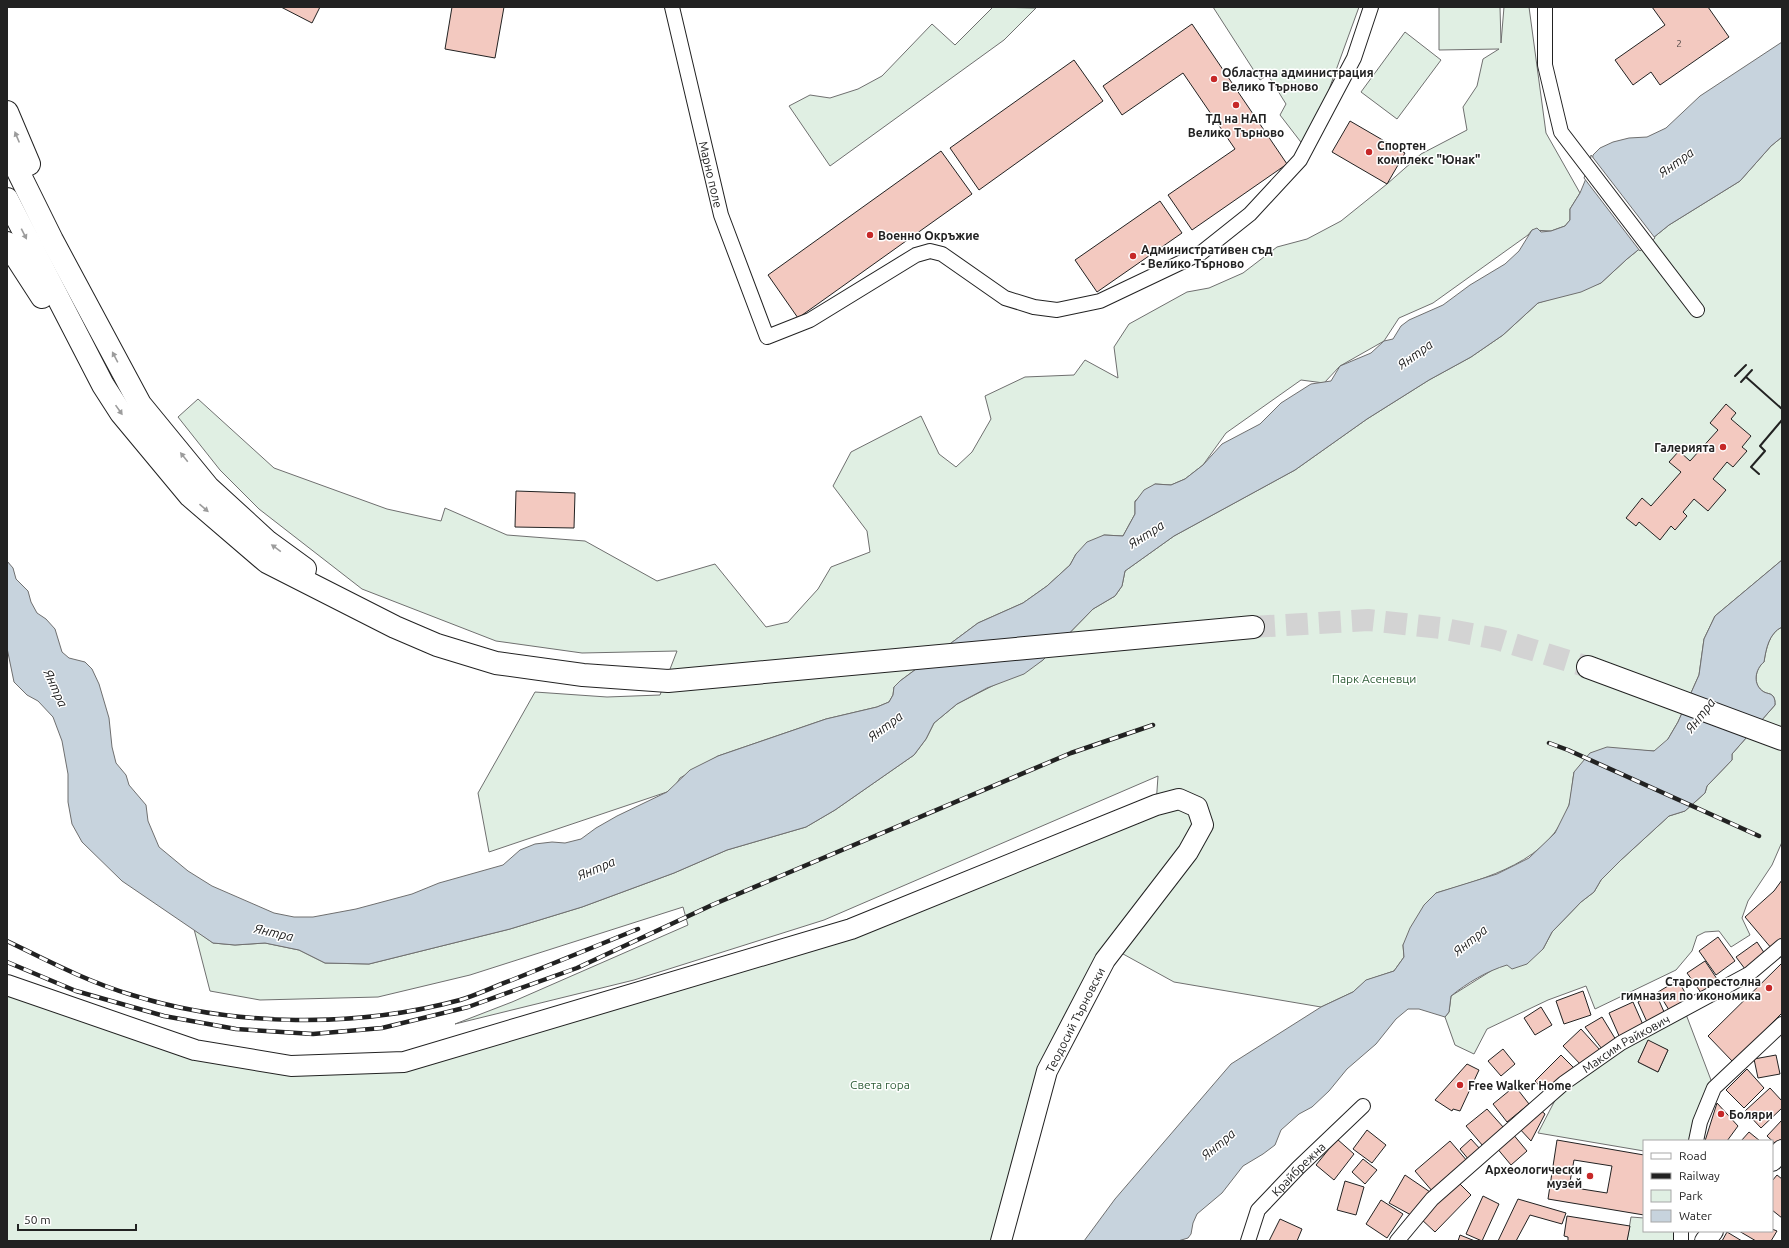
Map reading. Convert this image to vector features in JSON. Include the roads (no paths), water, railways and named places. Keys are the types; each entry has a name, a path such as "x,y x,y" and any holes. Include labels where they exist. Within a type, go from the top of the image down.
{"main road":[{"path":"7,112 28,162 52,240"},
{"path":"7,149 52,240 140,404 208,487 268,542 353,604"},
{"path":"7,199 103,385"},
{"path":"7,243 55,318 121,413 190,496 267,562 353,604 395,627 437,644 496,663 583,675 668,681 1206,630 1253,627"},
{"path":"1588,667 1782,740"}],"street":[{"name":"Марно поле","path":"672,7 721,215 767,337 810,320 916,255 930,251 942,254 1005,298 1034,307 1056,310 1100,301 1201,253 1250,214 1300,160 1354,58 1371,7"},
{"path":"1545,7 1545,65 1561,132 1697,310"},
{"name":"Теодосий Търновски","path":"7,985 196,1050 291,1066 404,1062 851,929 1156,805 1179,799 1197,807 1203,825 1188,852 1106,960 1048,1071 1001,1241"},
{"name":"Максим Райкович","path":"1397,1241 1432,1199 1564,1083 1621,1043 1749,974 1782,946"},
{"path":"1696,1140 1700,1122 1714,1088 1782,1024"},
{"name":"Крайбрежна","path":"1248,1241 1258,1210 1298,1168 1363,1106"},
{"path":"1773,1159 1782,1150"},
{"path":"1705,1241 1712,1232"}],"water":[{"name":"Янтра","path":"1782,42 1782,137 1771,146 1740,181 1669,225 1627,259 1601,283 1581,292 1538,303 1503,335 1471,357 1429,380 1367,419 1295,470 1174,536 1125,571 1122,586 1115,596 1093,609 1043,660 1024,674 987,688 957,704 934,723 926,739 914,755 835,810 806,827 727,850 674,873 582,907 510,929 369,964 325,963 299,950 265,943 235,945 213,943 122,881 82,842 72,824 68,802 68,774 62,741 53,717 38,701 27,695 14,682 7,648 7,561 13,568 16,579 28,591 31,602 37,613 46,619 55,629 62,652 69,658 85,662 92,669 99,684 109,718 112,747 116,763 126,775 129,785 146,805 148,821 159,847 188,871 212,886 274,913 294,917 313,917 356,909 412,894 439,883 503,865 520,850 535,844 552,842 565,843 581,839 617,816 667,792 690,770 718,756 826,719 877,707 889,702 893,695 894,687 900,681 978,623 1023,603 1047,586 1070,565 1076,554 1087,542 1104,535 1123,536 1135,514 1135,502 1144,490 1155,484 1171,485 1185,479 1203,465 1222,444 1260,424 1281,403 1311,384 1331,381 1340,366 1371,353 1384,341 1393,339 1401,326 1409,320 1443,305 1470,285 1505,264 1519,251 1532,230 1537,228 1541,232 1551,231 1565,226 1570,220 1570,209 1580,193 1592,164 1593,155 1600,148 1613,142 1629,138 1647,137 1666,128 1700,96"},
{"name":"Янтра","path":"1782,560 1782,627 1771,637 1764,662 1761,665 1756,677 1756,681 1760,689 1773,696 1775,705 1732,754 1732,760 1707,786 1705,793 1685,811 1669,816 1621,860 1601,880 1594,892 1581,902 1552,932 1543,949 1527,964 1512,969 1507,965 1470,982 1451,996 1449,1012 1445,1017 1419,1009 1408,1009 1396,1019 1376,1044 1347,1069 1329,1091 1312,1107 1299,1114 1281,1130 1275,1145 1243,1166 1222,1193 1197,1214 1193,1223 1191,1234 1188,1238 1178,1241 1084,1241 1115,1199 1231,1064 1321,1007 1353,992 1366,980 1394,971 1404,957 1403,945 1410,928 1424,905 1436,893 1497,874 1529,858 1555,833 1569,805 1574,772 1590,753 1607,747 1654,751 1668,739 1678,722 1699,675 1704,639 1715,616"}],"tunnel":[{"path":"1253,627 1368,620 1440,628 1497,639 1588,667"}],"railway":[{"path":"7,962 76,991 164,1016 236,1029 313,1034 382,1028 468,1007 577,968 712,905 1071,753 1153,725"},
{"path":"1549,743 1568,750 1759,836"},
{"path":"7,941 84,977 116,990 171,1006 253,1018 296,1020 380,1016 460,1000 638,929"}],"place":[{"name":"Областна администрация Велико Търново","path":"1214,79"},
{"name":"ТД на НАП Велико Търново","path":"1236,105"},
{"name":"Спортен комплекс \"Юнак\"","path":"1369,152"},
{"name":"Военно Окръжие","path":"870,235"},
{"name":"Административен съд - Велико Търново","path":"1133,256"},
{"name":"Галерията","path":"1723,447"},
{"name":"Старопрестолна гимназия по икономика","path":"1769,988"},
{"name":"Free Walker Home","path":"1460,1085"},
{"name":"Боляри","path":"1721,1114"},
{"name":"Археологически музей","path":"1590,1176"}],"park label":[{"name":"Парк Асеневци","path":"1374,678"},
{"name":"Света гора","path":"880,1084"}]}
